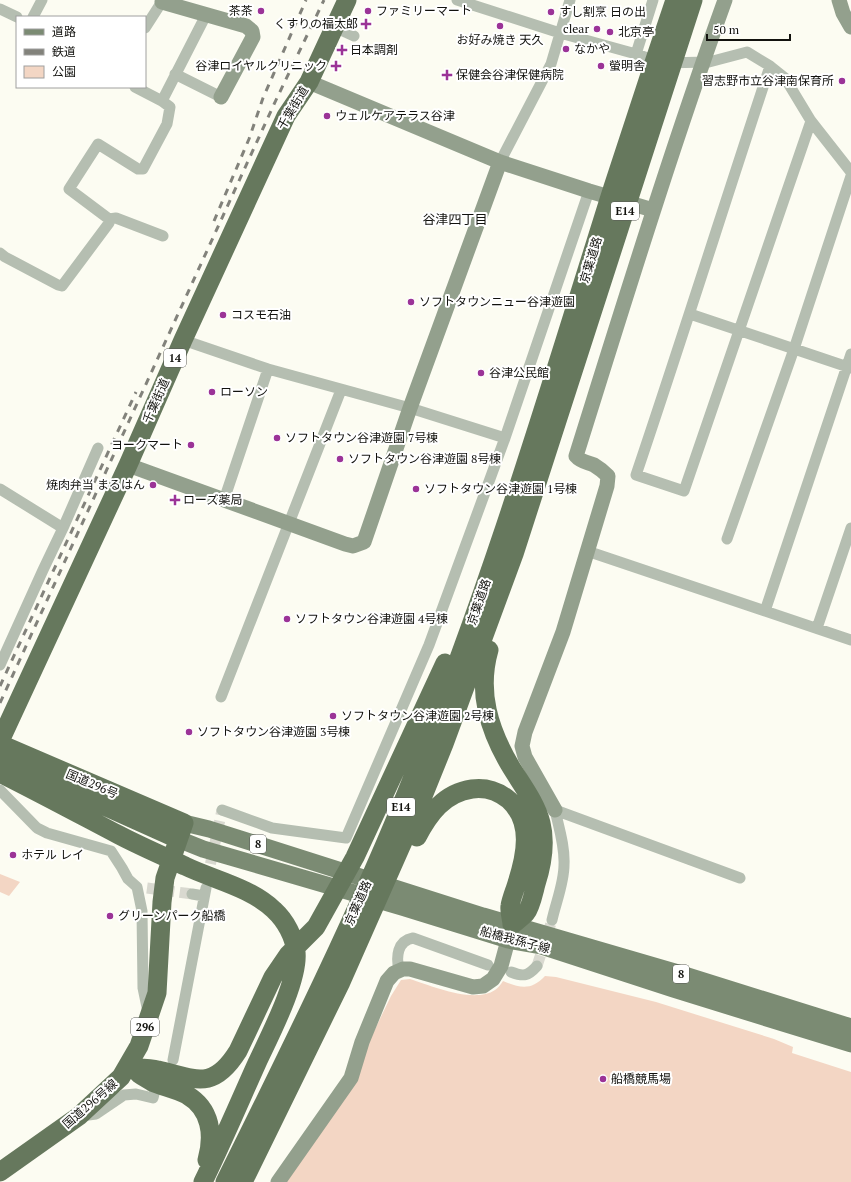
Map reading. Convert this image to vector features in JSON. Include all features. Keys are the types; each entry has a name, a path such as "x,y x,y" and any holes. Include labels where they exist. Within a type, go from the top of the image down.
{"highway":[{"name":"千葉街道","path":"0,742 5,717 128,465 183,340 286,116 309,82 347,0"},
{"name":"京葉道路","path":"225,1182 351,920 416,772 449,685 508,519 675,0"},
{"name":"京葉道路","path":"243,1182 341,982 421,801 458,708 514,554 693,0"},
{"path":"127,1068 156,1069 183,1078 205,1079 220,1073 231,1062 238,1051 273,977 288,955 316,927 355,857 447,660 508,519"},
{"path":"510,932 527,912 540,869 543,842 541,824 534,805 500,746 492,728 486,708 484,690 484,671 514,554"},
{"name":"国道296号","path":"0,742 9,763 181,831"},
{"path":"9,763 120,835 196,872 226,882 262,901 274,910 284,922 292,936 296,953 295,967 291,984 216,1157 203,1182"},
{"path":"341,982 426,820 434,808 455,793 478,788 491,790 503,795 520,814 525,826 526,850 510,906 510,932"},
{"name":"国道296号線","path":"0,1172 79,1116 121,1077 139,1046 157,993 165,878 181,831"},
{"path":"127,1068 153,1082 186,1094 203,1108 208,1118 211,1130 208,1157 200,1182"}],"main road":[{"name":"船橋我孫子線","path":"181,831 209,829 330,867 405,900"},
{"name":"船橋我孫子線","path":"181,831 202,849 322,884 405,900 510,932 671,971 851,1027"},
{"name":"船橋我孫子線","path":"510,932 541,946 673,989 851,1044"}],"street":[{"path":"34,16 42,0"},
{"path":"456,0 662,63 710,62 747,52 770,66 785,78 811,121 851,172"},
{"path":"128,465 345,544 353,546 364,542 410,408 500,162 551,64 570,0"},
{"path":"636,54 653,0"},
{"path":"552,920 563,877 564,865 562,844 555,810 525,757 522,746 525,732 563,632 607,486 608,476 604,471 579,460 576,456 702,62 725,0"},
{"path":"839,0 843,13 851,28"},
{"path":"146,26 162,1 246,26 252,31 253,37 221,97 176,74"},
{"path":"0,9 16,17"},
{"path":"162,101 206,15"},
{"path":"328,24 354,36"},
{"path":"770,66 636,476 684,491 811,121"},
{"path":"309,82 500,162 589,191 654,210"},
{"path":"136,88 162,101 170,107 167,124 143,169 138,169 98,144 69,189 109,219 116,218 163,236"},
{"path":"727,539 794,349 851,176"},
{"path":"222,810 272,828 346,838 429,645 505,438 589,191"},
{"path":"0,253 5,258 62,286 109,223 109,219"},
{"path":"690,314 849,368"},
{"path":"183,340 268,370 410,408 505,438"},
{"path":"765,611 849,368 851,354"},
{"path":"224,500 268,370"},
{"path":"221,697 341,390"},
{"path":"0,665 98,448"},
{"path":"0,489 63,528"},
{"path":"817,628 847,556 851,528"},
{"path":"587,550 851,640"},
{"path":"0,790 37,828 47,833 111,851 128,879 142,887 142,988 149,1017"},
{"path":"555,810 740,878"},
{"path":"173,1060 205,892 192,894"},
{"path":"278,1182 351,1078 362,1042 387,981 394,973 399,970 410,969 467,986 479,987 488,984 493,980 500,966 510,932"},
{"path":"399,970 396,960 402,944 405,941 414,938 488,965"},
{"path":"511,972 519,975 526,975 531,973 537,966"},
{"path":"79,1116 96,1114 124,1095 136,1094 153,1098 154,1094"}],"green space":[{"path":"0,874 20,882 9,896 0,892"},
{"name":"船橋競馬場","path":"545,976 556,977 656,1002 774,1039 793,1047 792,1053 851,1072 851,1182 285,1182 364,1052 391,996 401,980 410,979 465,995 476,995 486,994 495,990 503,981 525,987 535,984"}],"tunnel":[{"path":"207,880 222,810"},
{"path":"147,888 192,894"},
{"path":"537,966 552,920"}],"railway":[{"path":"214,221 249,139 263,98 306,0"},
{"path":"0,703 276,100 324,0"},
{"path":"0,686 136,392"}],"place":[{"name":"茶茶","path":"261,11"},
{"name":"ファミリーマート","path":"368,11"},
{"name":"すし割烹 日の出","path":"551,12"},
{"name":"くすりの福太郎","path":"366,24"},
{"name":"お好み焼き 天久","path":"500,26"},
{"name":"clear","path":"597,29"},
{"name":"北京亭","path":"610,32"},
{"name":"なかや","path":"566,49"},
{"name":"日本調剤","path":"342,50"},
{"name":"谷津ロイヤルクリニック","path":"336,66"},
{"name":"螢明舎","path":"601,66"},
{"name":"保健会谷津保健病院","path":"447,75"},
{"name":"習志野市立谷津南保育所","path":"842,81"},
{"name":"ウェルケアテラス谷津","path":"327,116"},
{"name":"ソフトタウンニュー谷津遊園","path":"411,302"},
{"name":"コスモ石油","path":"223,315"},
{"name":"谷津公民館","path":"481,373"},
{"name":"ローソン","path":"212,392"},
{"name":"ソフトタウン谷津遊園 7号棟","path":"277,438"},
{"name":"ヨークマート","path":"191,445"},
{"name":"ソフトタウン谷津遊園 8号棟","path":"340,459"},
{"name":"焼肉弁当 まるはん","path":"153,485"},
{"name":"ソフトタウン谷津遊園 1号棟","path":"416,489"},
{"name":"ローズ薬局","path":"175,500"},
{"name":"ソフトタウン谷津遊園 4号棟","path":"287,619"},
{"name":"ソフトタウン谷津遊園 2号棟","path":"333,716"},
{"name":"ソフトタウン谷津遊園 3号棟","path":"189,732"},
{"name":"ホテル レイ","path":"13,855"},
{"name":"グリーンパーク船橋","path":"110,916"},
{"name":"船橋競馬場","path":"603,1079"}],"district":[{"name":"谷津四丁目","path":"455,219"}]}
